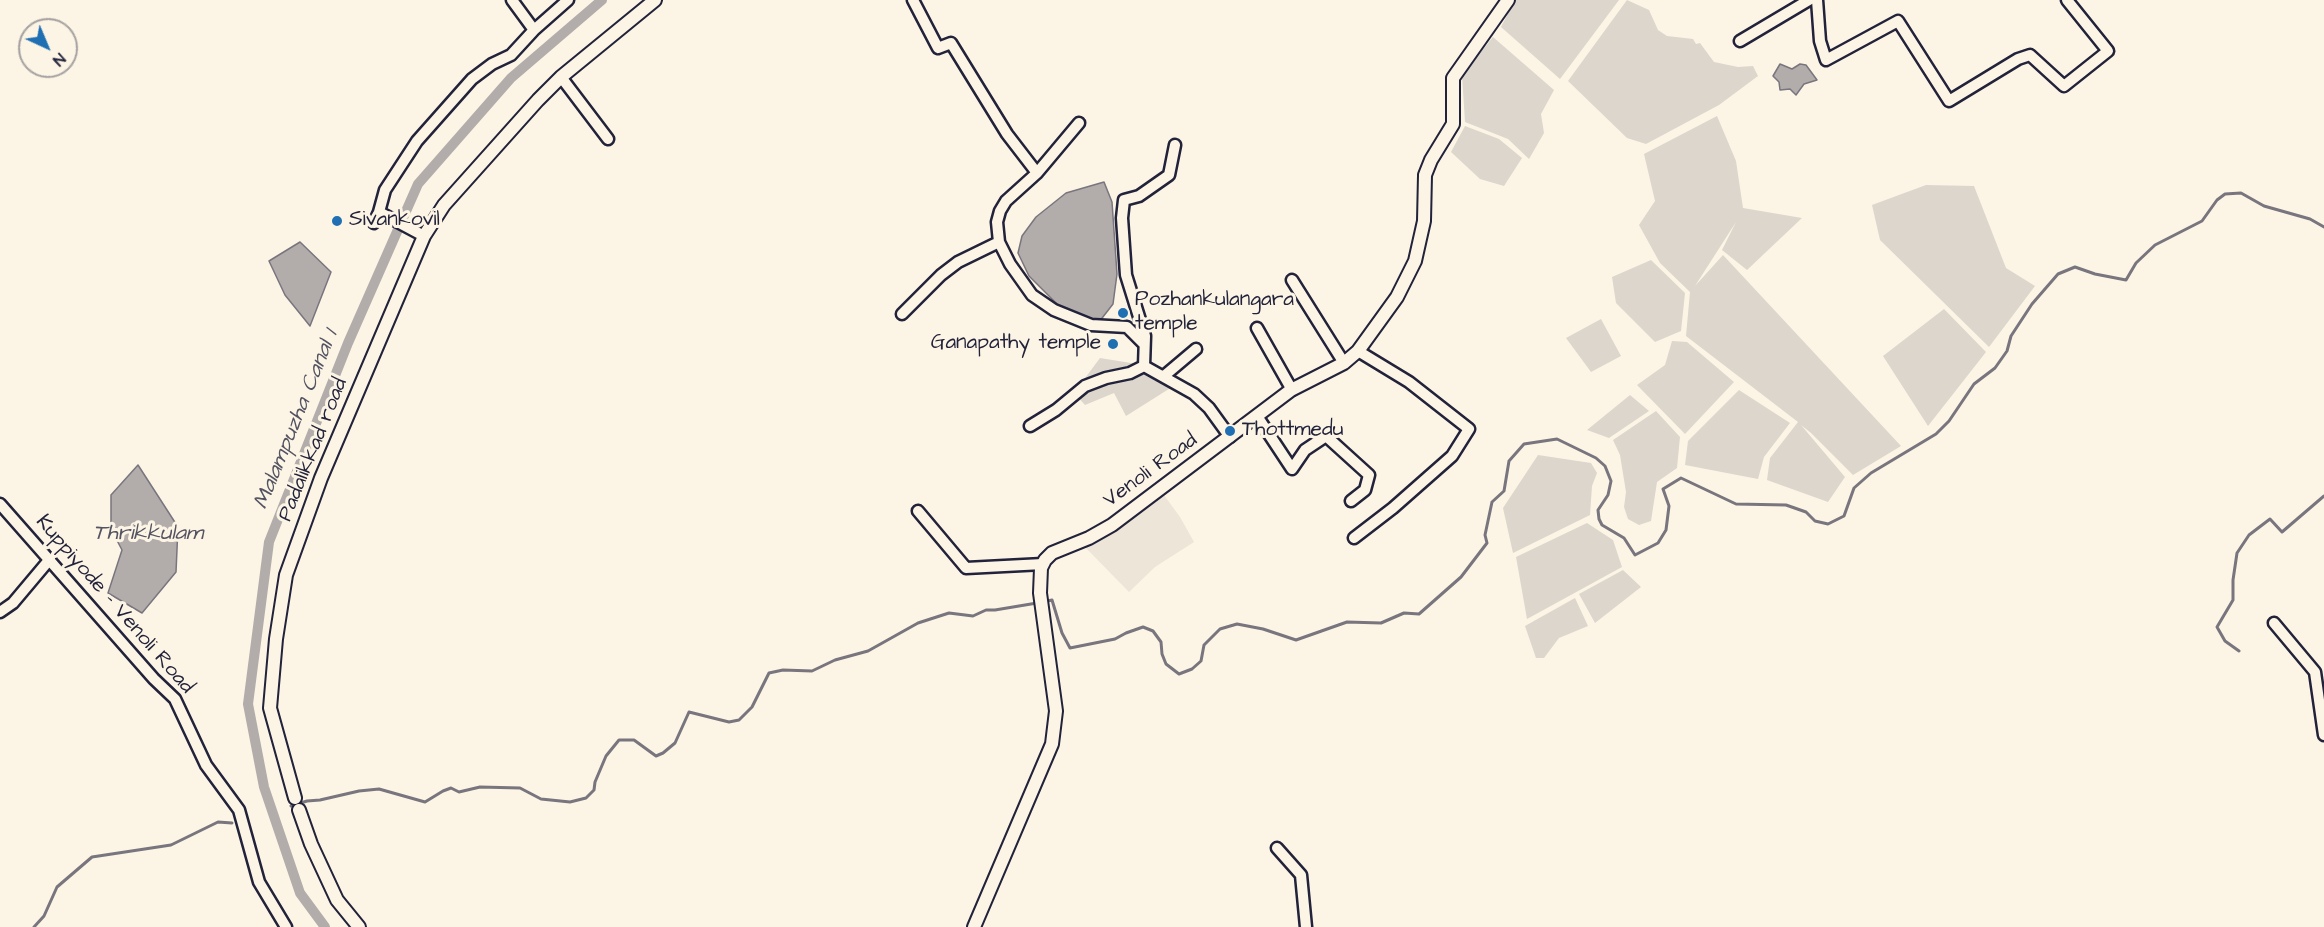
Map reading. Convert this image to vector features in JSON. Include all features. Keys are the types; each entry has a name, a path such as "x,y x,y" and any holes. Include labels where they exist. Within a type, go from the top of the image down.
{"street":[{"path":"512,0 534,30"},
{"path":"374,223 380,212 385,190 417,141 472,79 492,64 511,55 534,30 568,0"},
{"name":"Padalikkad road","path":"359,927 337,900 311,844 295,798 270,708 276,639 286,575 321,478 424,236 444,205 561,76 655,0"},
{"path":"913,0 938,48 951,43 1007,134 1037,173"},
{"name":"Venoli Road","path":"1043,564 1052,553 1089,538 1112,525 1292,390 1344,363 1358,351 1397,297 1415,261 1424,221 1425,175 1431,160 1453,124 1453,78 1508,0"},
{"path":"1740,41 1809,0"},
{"path":"1817,0 1820,41 1826,60 1898,21 1949,101 2018,59 2030,55 2064,86 2108,51 2067,0"},
{"path":"561,76 608,139"},
{"path":"1079,123 1037,173 1006,201 997,222 999,242 1010,264 1032,295 1054,310 1091,325 1126,327 1139,321"},
{"path":"1144,366 1145,336 1126,275 1122,218 1124,200 1139,196 1169,175 1174,145"},
{"path":"380,212 424,236"},
{"path":"902,314 941,275 958,262 999,242"},
{"path":"1292,280 1344,363"},
{"path":"1126,327 1143,344"},
{"path":"1257,328 1292,390"},
{"path":"1164,376 1196,349"},
{"path":"1354,538 1393,508 1452,456 1469,429 1409,382 1358,351"},
{"path":"1144,366 1194,394 1209,408 1230,437"},
{"path":"1030,426 1056,410 1085,387 1106,378 1130,373 1144,366"},
{"path":"1257,416 1292,469 1305,450 1326,436 1369,475 1365,490 1351,501"},
{"name":"Kuppiyode - Venoli Road","path":"0,504 154,679 176,699 206,765 239,810 259,882 286,927"},
{"path":"918,512 966,568 1043,564 1040,593 1056,711 1052,744 974,927"},
{"path":"0,612 13,603 50,559"},
{"path":"2274,623 2315,672 2324,735"},
{"path":"1277,848 1301,875 1306,927"}],"shaded area":[{"path":"1515,0 1619,0 1560,79 1501,27"},
{"path":"1627,0 1649,10 1658,30 1667,36 1693,39 1696,44 1700,43 1714,62 1738,67 1753,66 1758,76 1719,105 1646,144 1627,138 1568,81"},
{"path":"1493,37 1554,90 1541,114 1544,133 1529,159 1508,139 1465,122 1462,75"},
{"path":"1717,116 1736,161 1743,208 1802,218 1747,270 1722,250 1736,222 1695,286 1723,255 1901,446 1853,475 1801,425 1845,477 1828,502 1767,480 1770,458 1798,422 1686,336 1690,292 1660,263 1639,225 1655,201 1644,154"},
{"path":"1465,126 1499,139 1522,158 1504,186 1480,179 1451,152"},
{"path":"1926,185 1974,186 2006,268 2035,286 1989,347 1880,240 1872,205"},
{"path":"1651,260 1685,293 1681,331 1655,342 1616,303 1612,277"},
{"path":"1944,309 1986,352 1928,426 1883,356"},
{"path":"1601,319 1621,356 1591,372 1566,338"},
{"path":"1672,341 1687,342 1734,382 1685,434 1637,385 1665,365"},
{"path":"1100,358 1137,364 1172,387 1126,416 1114,393 1085,405 1074,393"},
{"path":"1739,390 1790,423 1764,457 1758,479 1685,465 1688,441"},
{"path":"1630,395 1649,411 1609,438 1587,430"},
{"path":"1656,411 1680,437 1677,468 1657,482 1651,521 1639,525 1628,519 1624,507 1626,492 1620,455 1613,440"},
{"path":"1538,455 1591,463 1597,473 1592,486 1590,515 1513,553 1503,508"},
{"path":"1161,491 1180,517 1194,542 1155,567 1129,592 1084,546"},
{"path":"1587,523 1613,540 1622,567 1527,619 1516,557"},
{"path":"1623,570 1641,587 1595,623 1579,594"},
{"path":"1575,598 1588,626 1559,638 1544,658 1536,658 1525,626"}],"water":[{"path":"1780,64 1792,69 1800,64 1806,65 1817,80 1804,84 1796,95 1790,89 1780,90 1779,82 1773,76"},
{"path":"1104,182 1112,202 1117,274 1113,304 1099,322 1059,306 1029,276 1018,253 1022,236 1036,217 1066,193"},
{"path":"300,242 331,272 310,326 285,295 269,261"},
{"name":"Thrikkulam","path":"138,465 178,527 176,572 142,613 108,593 122,550 111,529 111,495"}],"waterway":[{"name":"Malampuzha Canal 1","path":"325,927 300,893 264,787 248,704 269,542 348,343 418,184 511,78 602,0"},
{"path":"1043,602 1052,600 1062,633 1070,648 1115,639 1143,627 1153,631 1161,642 1166,664 1179,674 1192,669 1201,661 1204,645 1220,629 1237,624 1263,629 1296,640 1347,622 1381,623 1404,613 1419,614 1461,577 1487,543 1485,535 1492,502 1504,491 1509,461 1524,444 1557,439 1596,458 1605,466 1611,481 1608,495 1598,510 1599,519 1602,525 1624,538 1635,555 1658,543 1666,530 1669,506 1663,489 1681,478 1736,504 1786,505 1806,512 1815,521 1828,524 1844,516 1854,488 1871,473 1936,434 1949,421 1974,384 1995,368 2007,351 2011,336 2032,304 2058,274 2075,267 2095,274 2126,280 2136,263 2155,245 2202,221 2217,200 2225,194 2241,193 2264,206 2310,219 2324,227"},
{"path":"2239,651 2225,641 2217,627 2233,600 2237,553 2249,535 2270,519 2282,532 2324,496"},
{"path":"291,806 307,801 379,789 425,802 451,788 459,792 480,787 520,788 541,799 570,802 586,798 594,790 606,756 619,740 634,740 656,756 675,743 689,712 729,722 739,720 752,707 769,673 783,670 812,671 835,660 868,651 918,623 949,613 973,616 986,610 1037,603"},
{"path":"34,927 44,916 57,887 92,857 171,845 218,822 232,823"}],"place":[{"name":"Sivankovil","path":"337,221"},
{"name":"Pozhankulangara temple","path":"1123,313"},
{"name":"Ganapathy temple","path":"1113,344"},
{"name":"Thottmedu","path":"1230,431"}]}
